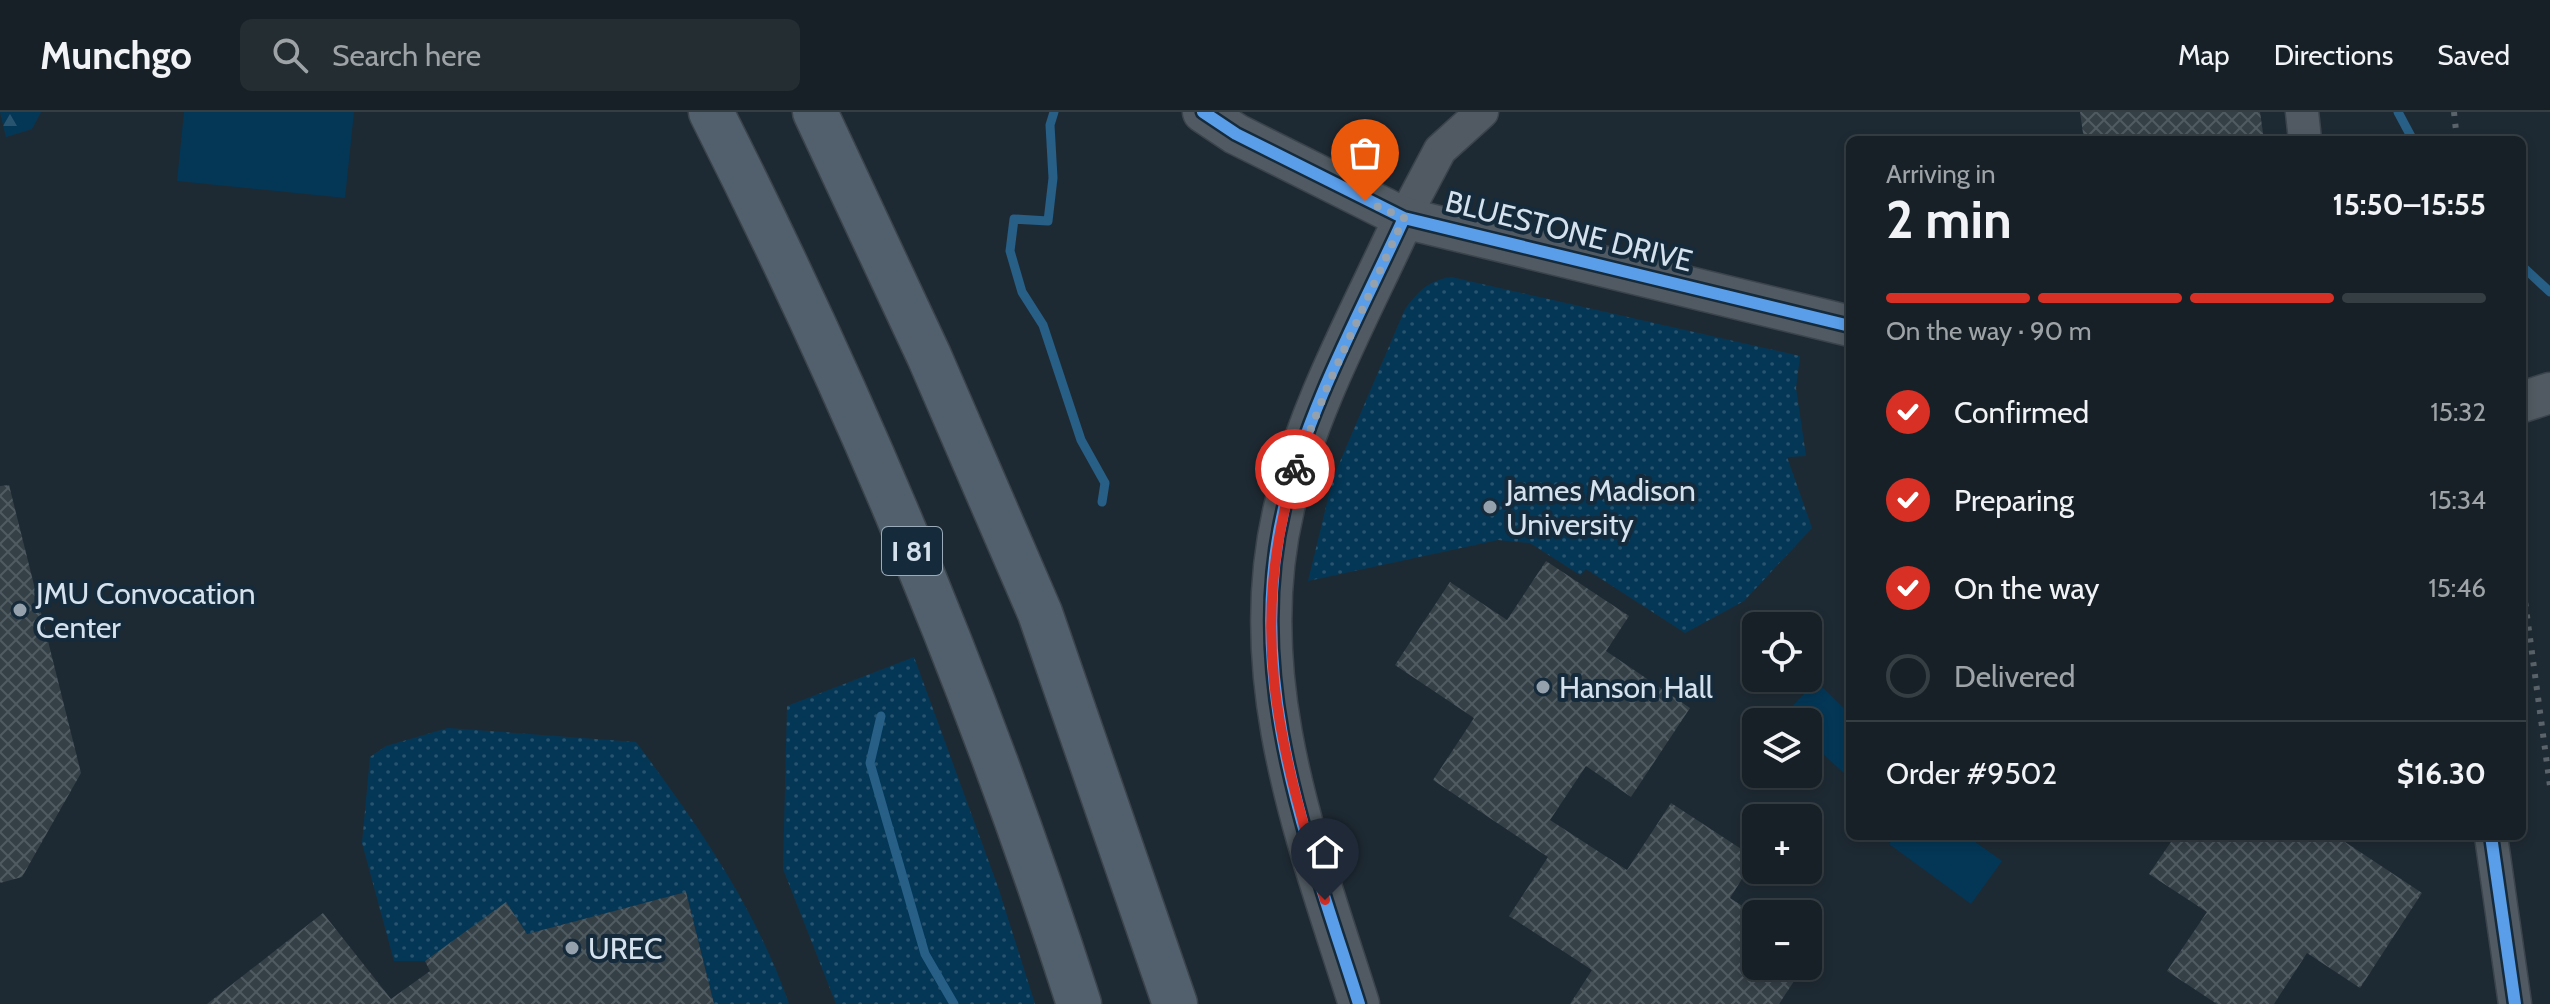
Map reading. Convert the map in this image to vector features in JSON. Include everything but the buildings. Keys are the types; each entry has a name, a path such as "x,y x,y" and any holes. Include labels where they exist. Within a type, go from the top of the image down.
{"highway":[{"name":"I 81","path":"711,112 763,215 885,485 1000,776 1079,1004"},
{"path":"815,112 929,356 1040,613 1175,1004"}],"street":[{"name":"BLUESTONE DRIVE","path":"1203,112 1236,134 1404,218 1846,325"},
{"path":"1359,1004 1284,758 1272,690 1270,624 1283,509 1297,461 1404,218 1440,150 1482,112"},
{"path":"2302,112 2305,136"},
{"path":"2526,401 2550,393"},
{"path":"2492,840 2515,1004"}],"green space":[{"path":"0,112 41,112 32,129 6,137"},
{"path":"184,112 354,112 345,198 177,181"},
{"path":"1451,277 1800,356 1796,388 1806,456 1787,457 1812,528 1744,601 1685,633 1586,569 1580,575 1530,543 1498,540 1308,581 1333,478 1405,309 1424,288"},
{"path":"914,657 998,887 1035,1004 836,1004 783,869 787,706"},
{"path":"1822,687 1846,710 1846,775 1822,753 1822,708 1791,708 1806,692 1822,692"},
{"path":"448,728 636,742 723,867 759,933 789,1004 714,1004 686,892 527,934 506,903 425,961 394,961 362,843 370,757 386,746"},
{"path":"1892,840 1973,840 2002,861 1971,904 1889,844"}],"waterway":[{"path":"1054,112 1050,125 1053,178 1048,221 1014,219 1010,251 1022,292 1043,325 1081,440 1105,483 1102,502"},
{"path":"2398,112 2411,136"},
{"path":"2526,270 2550,292"},
{"path":"881,716 870,763 925,954 954,1004"}],"railway":[{"path":"2454,112 2457,136"},
{"path":"2526,609 2550,786"}],"cycle path":[{"path":"1203,112 1236,134 1404,218 1846,325"},
{"path":"1359,1004 1320,883 1287,760 1276,698 1271,635 1273,572 1284,508 1307,433 1337,360 1404,218"},
{"path":"2492,840 2515,1004"}],"way so far":[{"path":"1295,469 1307,433 1404,218 1365,201"}],"place":[{"name":"James Madison University","path":"1490,507"},
{"name":"JMU Convocation Center","path":"20,610"},
{"name":"Hanson Hall","path":"1543,687"},
{"name":"UREC","path":"572,948"}],"route":[{"path":"1295,469 1283,509 1275,564 1270,624 1272,690 1284,758 1325,900"}]}
